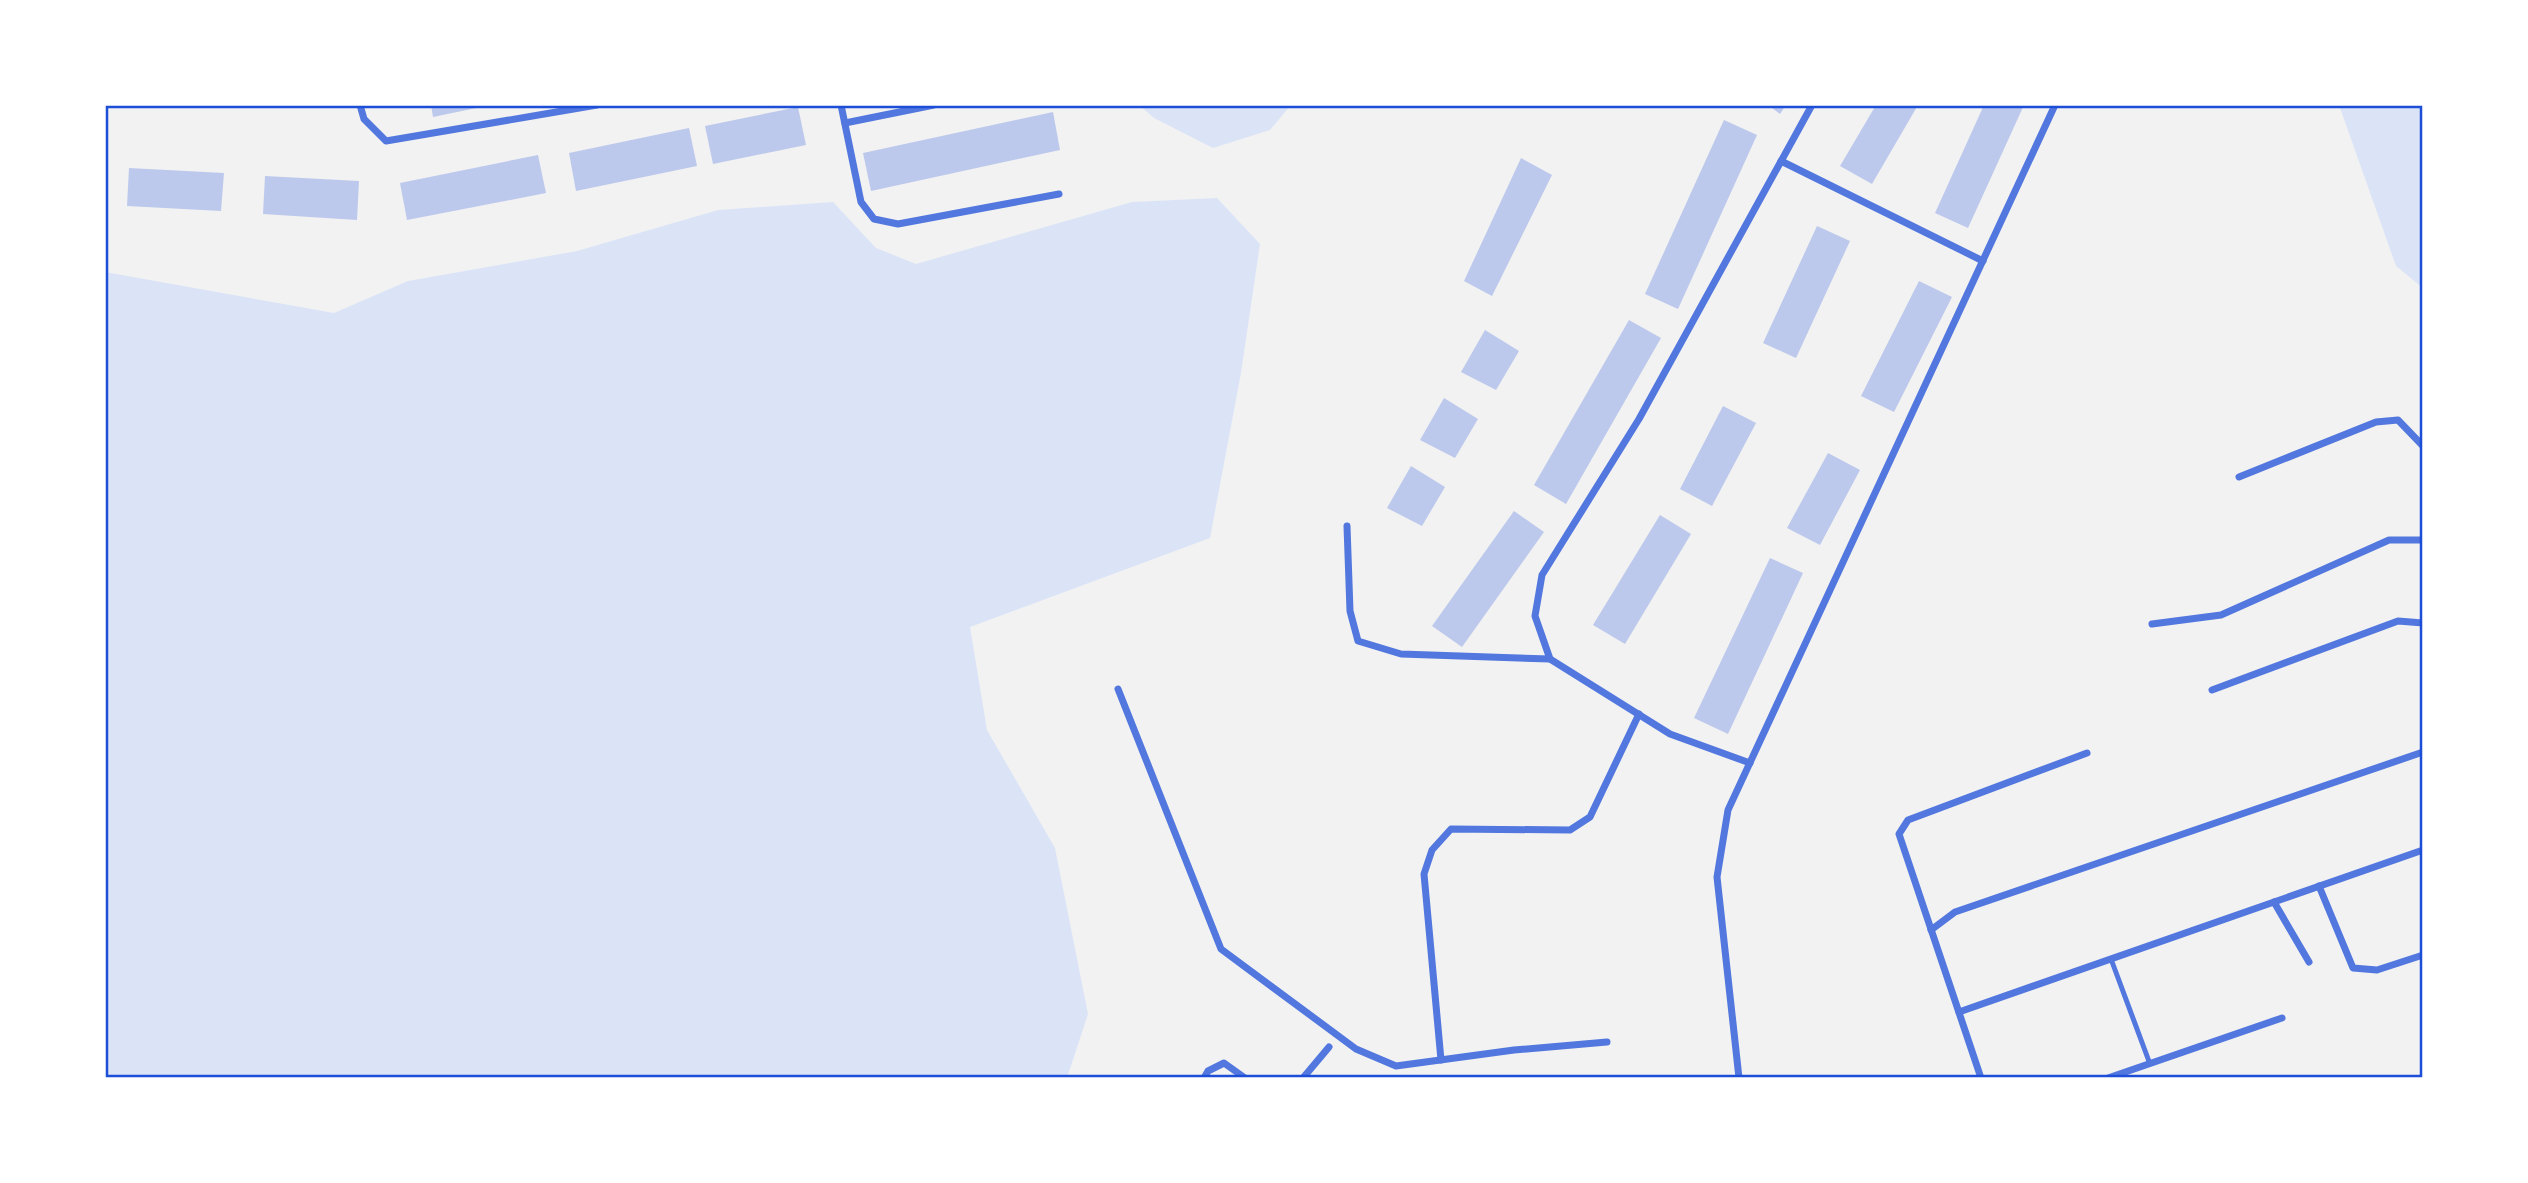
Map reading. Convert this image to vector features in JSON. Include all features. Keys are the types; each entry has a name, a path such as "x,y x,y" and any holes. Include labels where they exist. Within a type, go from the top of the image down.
{"street":[{"path":"360,105 364,119 386,141 597,105"},
{"path":"841,105 861,202 874,219 898,224 1059,194"},
{"path":"845,123 934,105"},
{"path":"1550,659 1535,616 1542,575 1639,419 1812,105"},
{"path":"1739,1078 1717,877 1728,810 2055,105"},
{"path":"1781,161 1983,261"},
{"path":"2239,477 2376,422 2398,420 2423,446"},
{"path":"1347,526 1350,611 1358,641 1401,654 1550,659 1670,734 1750,763"},
{"path":"2152,624 2221,615 2389,540 2423,540"},
{"path":"2212,690 2398,621 2423,623"},
{"path":"1118,689 1221,949 1356,1049 1395,1066 1514,1050 1607,1042"},
{"path":"1441,1060 1424,874 1432,850 1451,829 1570,830 1590,817 1639,714"},
{"path":"1931,930 1955,912 2423,751"},
{"path":"1981,1078 1899,834 1908,820 2087,753"},
{"path":"1959,1012 2423,850"},
{"path":"2319,886 2353,968 2377,970 2423,955"},
{"path":"2274,902 2309,962"},
{"path":"2108,1078 2282,1018"},
{"path":"1303,1078 1329,1046"},
{"path":"1204,1078 1208,1071 1224,1063 1245,1078"}],"lane":[{"path":"2111,959 2150,1064"}],"shaded area":[{"path":"1139,105 1291,105 1270,130 1213,148 1154,118"},
{"path":"2339,105 2423,105 2423,288 2396,266"},
{"path":"1217,198 1260,244 1241,373 1210,538 970,627 987,730 1055,848 1088,1014 1067,1078 105,1078 105,272 334,313 408,281 577,251 718,210 833,202 876,248 916,264 1132,202"}],"building":[{"path":"431,105 485,105 486,106 433,117"},
{"path":"1768,105 1786,105 1780,114"},
{"path":"1876,105 1918,105 1872,184 1840,166"},
{"path":"1984,105 2024,105 1968,228 1935,213"},
{"path":"798,107 806,145 713,164 705,126"},
{"path":"1053,112 1060,150 871,191 863,153"},
{"path":"1724,120 1757,135 1678,309 1645,294"},
{"path":"689,128 697,166 576,191 569,153"},
{"path":"538,155 546,193 407,220 400,183"},
{"path":"1521,158 1552,175 1492,296 1464,281"},
{"path":"129,168 224,173 221,211 127,206"},
{"path":"265,176 359,181 357,220 263,214"},
{"path":"1817,226 1850,241 1796,358 1763,343"},
{"path":"1919,281 1952,297 1894,412 1861,396"},
{"path":"1629,320 1661,338 1566,504 1534,485"},
{"path":"1485,330 1519,351 1496,390 1461,372"},
{"path":"1444,398 1478,419 1455,458 1420,440"},
{"path":"1723,406 1756,423 1712,506 1680,489"},
{"path":"1828,453 1860,470 1820,545 1787,528"},
{"path":"1411,466 1445,487 1422,526 1387,508"},
{"path":"1514,511 1544,532 1462,647 1432,626"},
{"path":"1660,515 1691,534 1625,644 1593,625"},
{"path":"1770,558 1803,573 1728,734 1694,718"}]}
